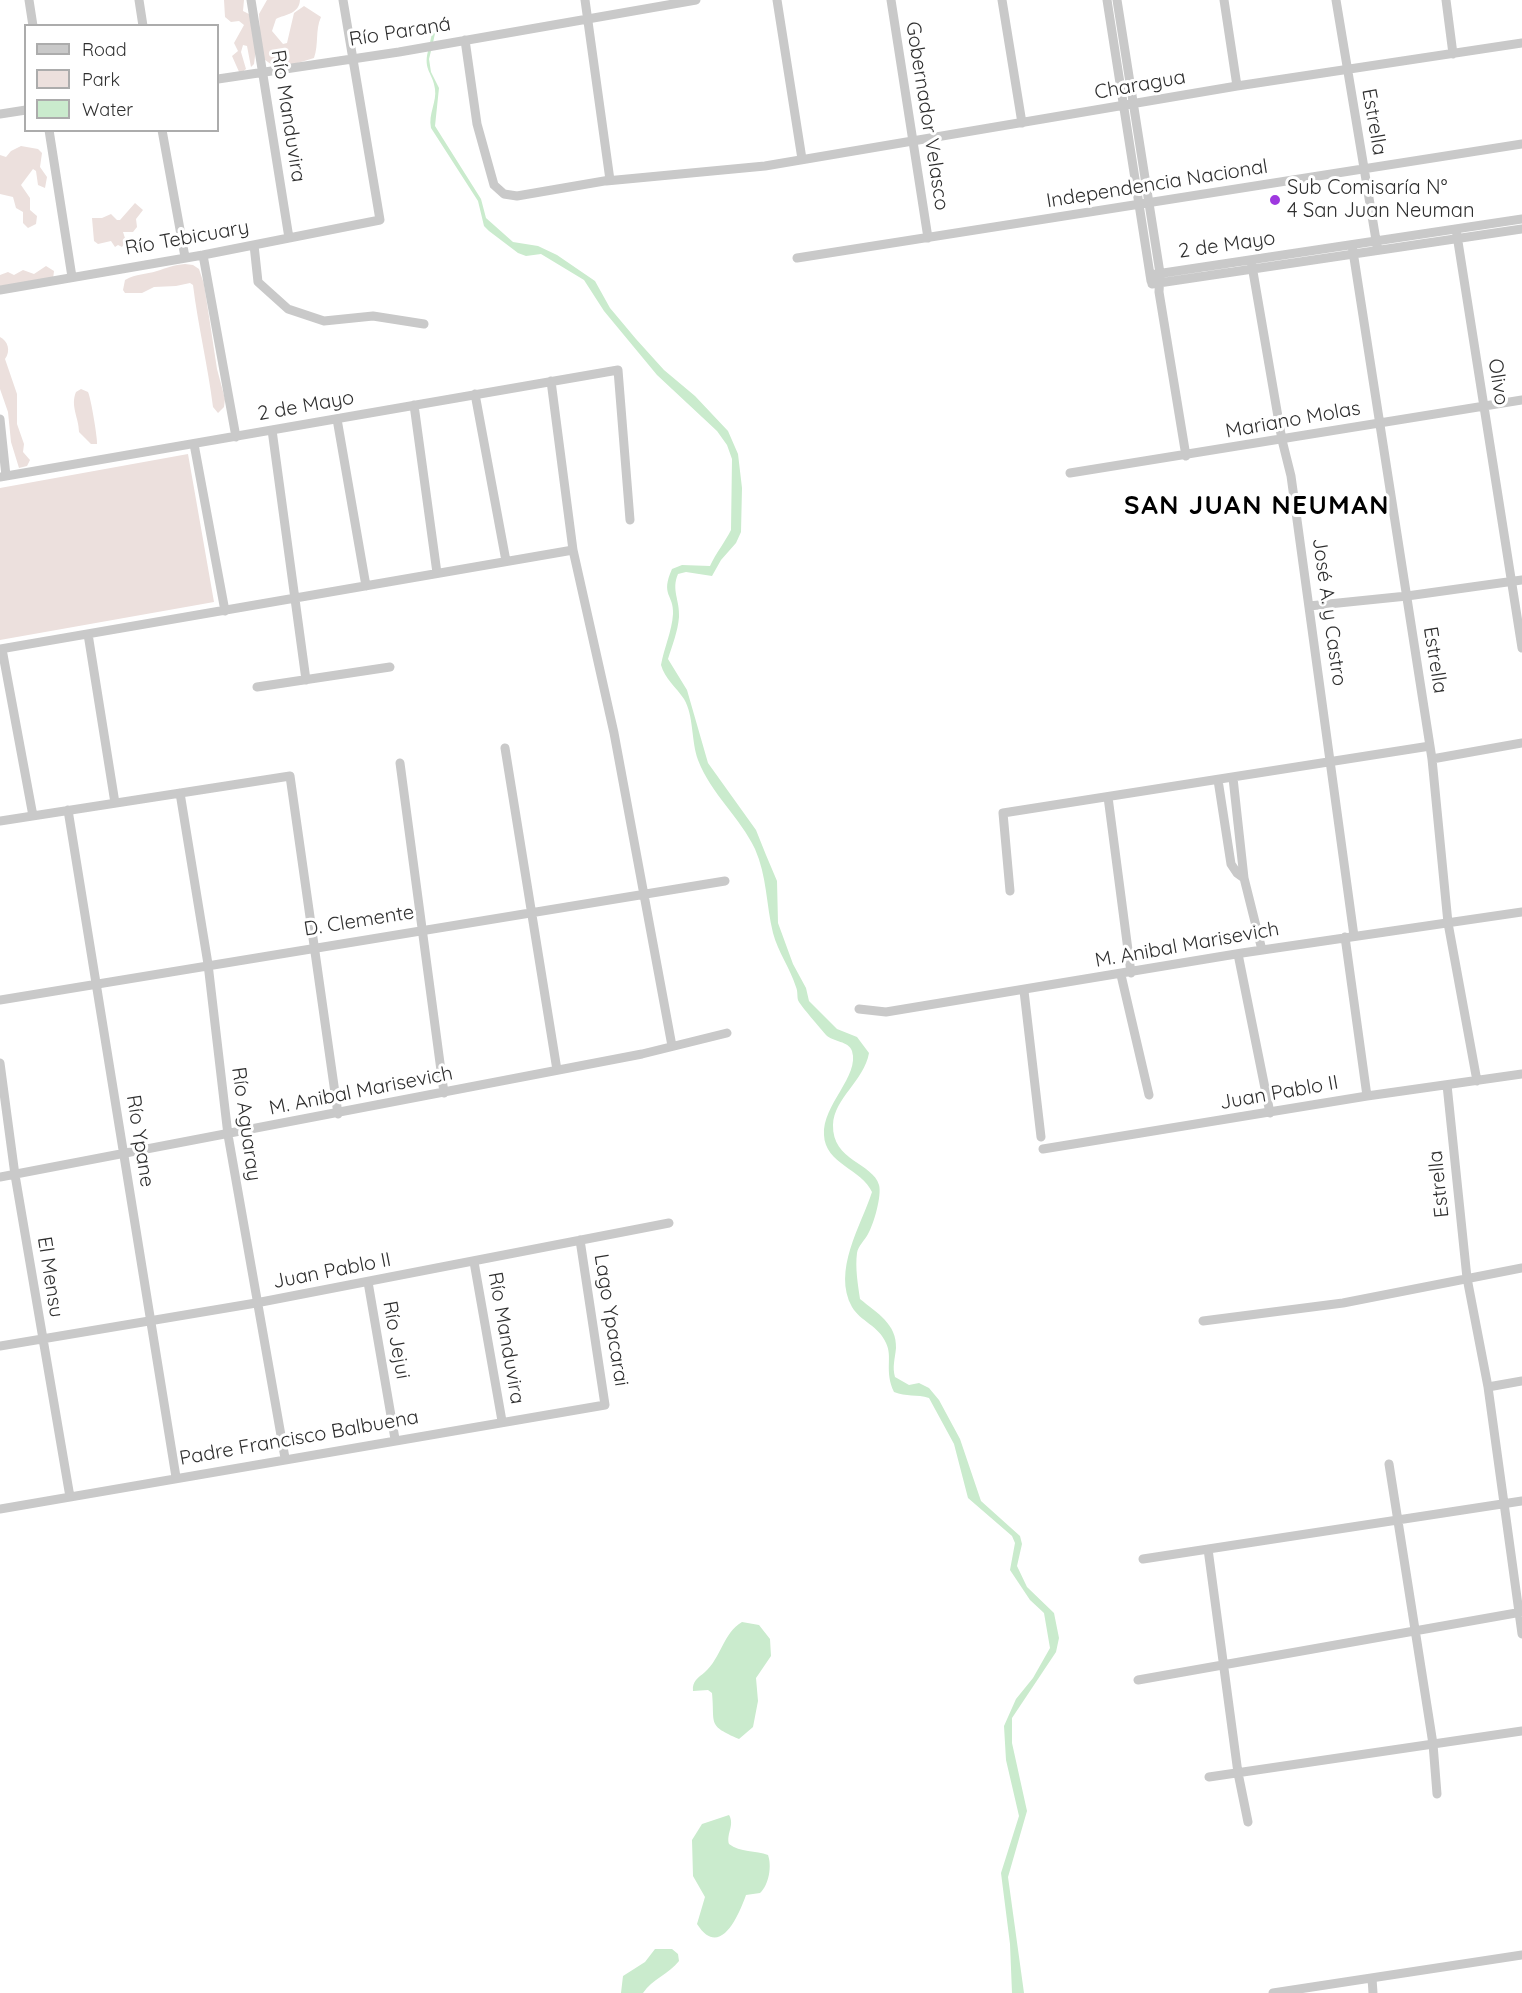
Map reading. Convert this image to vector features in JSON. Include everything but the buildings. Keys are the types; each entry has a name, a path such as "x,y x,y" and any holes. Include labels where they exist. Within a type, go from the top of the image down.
{"street":[{"path":"29,0 33,24"},
{"path":"139,0 143,24"},
{"name":"Río Manduvira","path":"251,0 289,238"},
{"path":"343,0 352,58"},
{"path":"585,0 610,180 606,181"},
{"name":"Río Paraná","path":"219,79 399,52 696,0"},
{"path":"777,0 802,159"},
{"name":"Gobernador Velasco","path":"891,0 928,238"},
{"path":"1002,0 1022,123"},
{"path":"1107,0 1129,105"},
{"path":"1117,0 1129,105 1186,456"},
{"path":"1224,0 1237,86"},
{"name":"Estrella","path":"1336,0 1377,246"},
{"path":"1446,0 1453,54"},
{"name":"Charagua","path":"465,40 477,124 494,185 504,194 517,196 606,181 765,166 1237,86 1522,43"},
{"name":"Río Tebicuary","path":"0,290 203,255 380,220 352,58"},
{"path":"0,114 24,110"},
{"path":"49,132 72,277"},
{"path":"162,132 185,257"},
{"name":"Independencia Nacional","path":"796,258 1522,144"},
{"name":"2 de Mayo","path":"1457,234 1522,219"},
{"name":"2 de Mayo","path":"1156,281 1352,249 1457,234 1522,228"},
{"name":"Olivo","path":"1457,234 1522,648"},
{"path":"254,245 258,282 288,309 324,321 373,316 424,324"},
{"name":"Estrella","path":"1352,249 1432,759 1448,923 1477,1081"},
{"path":"203,255 236,437"},
{"name":"José A. y Castro","path":"1251,264 1282,440 1292,476 1332,762 1367,1096"},
{"name":"2 de Mayo","path":"3,477 618,370 630,520"},
{"path":"550,381 573,549 614,733 672,1046"},
{"path":"475,394 506,561"},
{"name":"Mariano Molas","path":"1070,473 1522,400"},
{"path":"414,405 437,573"},
{"path":"0,419 3,477"},
{"path":"337,419 366,586"},
{"path":"272,430 306,680"},
{"path":"194,444 225,611"},
{"path":"33,816 1,649 294,600 573,549"},
{"path":"1309,606 1407,596 1522,580"},
{"path":"88,634 115,803"},
{"path":"257,687 390,667"},
{"path":"1432,759 1522,743"},
{"path":"1010,891 1003,813 1430,747"},
{"path":"505,748 557,1070"},
{"path":"400,763 444,1093"},
{"path":"0,820 290,776 338,1114"},
{"path":"1233,778 1244,878 1262,950"},
{"path":"1218,780 1231,864 1236,873 1244,878"},
{"name":"Río Aguaray","path":"180,793 208,964 228,1135 285,1458"},
{"path":"1108,797 1126,974 1149,1095"},
{"name":"Río Ypane","path":"68,810 176,1477"},
{"name":"D. Clemente","path":"0,1000 98,986 208,964 725,881"},
{"name":"M. Anibal Marisevich","path":"860,1009 886,1012 1350,936 1522,912"},
{"path":"1238,954 1270,1113"},
{"path":"1024,991 1041,1137"},
{"name":"M. Anibal Marisevich","path":"0,1177 338,1114 727,1033"},
{"name":"El Mensu","path":"0,1063 15,1175 70,1497"},
{"name":"Juan Pablo II","path":"1043,1149 1367,1096 1522,1074"},
{"name":"Estrella","path":"1447,1085 1467,1278 1488,1387 1521,1613 1522,1634"},
{"name":"Juan Pablo II","path":"0,1346 256,1303 669,1223"},
{"name":"Lago Ypacarai","path":"580,1240 605,1405"},
{"name":"Río Manduvira","path":"474,1262 502,1421"},
{"path":"1203,1321 1343,1303 1522,1268"},
{"name":"Río Jejui","path":"368,1282 395,1439"},
{"path":"1488,1387 1522,1382"},
{"name":"Padre Francisco Balbuena","path":"0,1509 395,1439 605,1405"},
{"path":"1389,1464 1433,1744 1437,1794"},
{"path":"1143,1559 1522,1501"},
{"path":"1208,1549 1238,1773 1248,1822"},
{"path":"1138,1680 1521,1613"},
{"path":"1209,1777 1522,1731"},
{"path":"1273,1993 1522,1955"},
{"path":"1372,1978 1373,1993"}],"green space":[{"path":"224,0 244,0 243,11 249,14 260,33 259,14 267,0 300,0 295,11 276,19 272,31 283,44 287,43 294,13 304,6 321,17 314,58 278,69 265,60 256,48 254,64 251,67 247,46 243,45 241,52 246,69 240,74 232,56 238,51 234,43 244,25 239,21 231,22 225,17"},
{"path":"21,146 38,149 42,153 40,167 47,177 45,188 38,185 36,171 33,169 21,185 30,198 30,210 37,216 36,224 28,228 23,223 23,212 16,208 13,197 0,194 0,155 6,157 11,151"},
{"path":"135,203 143,210 136,219 137,227 133,232 123,232 126,241 122,247 118,245 115,247 111,241 98,244 94,241 92,218 102,218 111,214 120,220"},
{"path":"185,264 199,269 204,284 217,369 225,399 224,407 218,413 213,407 193,285 190,283 154,287 142,293 125,293 123,290 125,280 129,278"},
{"path":"46,266 54,271 53,279 0,289 0,275 8,272 14,275 23,270 34,274"},
{"path":"0,337 8,346 5,359 17,394 17,424 24,444 23,452 30,460 27,466 19,468 11,442 8,412 0,389"},
{"path":"81,389 88,392 97,444 91,444 79,432 74,397"},
{"path":"188,454 214,602 0,640 0,488"}],"water":[{"path":"428,51 431,51 429,59 431,72 439,88 435,126 481,199 486,218 513,242 538,246 557,255 595,281 610,308 636,339 664,370 695,396 728,431 738,454 742,488 741,532 736,543 721,560 712,576 686,572 678,574 675,585 679,611 678,622 668,659 687,690 708,763 756,830 777,881 778,923 793,964 806,988 809,1001 837,1029 857,1037 869,1053 861,1072 838,1106 833,1125 834,1137 839,1146 869,1171 880,1190 875,1217 857,1253 860,1299 885,1320 893,1332 896,1348 895,1377 909,1385 919,1383 929,1388 939,1400 960,1439 981,1501 1020,1536 1022,1544 1017,1566 1027,1587 1054,1613 1059,1638 1056,1652 1012,1718 1012,1743 1027,1811 1008,1877 1024,1993 1012,1993 1010,1944 1001,1873 1019,1816 1006,1760 1004,1726 1016,1699 1033,1678 1050,1648 1044,1613 1030,1600 1010,1570 1015,1543 1012,1536 968,1498 954,1444 929,1398 894,1392 886,1343 879,1332 852,1307 845,1279 847,1264 850,1249 872,1192 860,1177 831,1153 824,1135 829,1113 851,1070 852,1051 848,1045 826,1035 798,1000 793,980 773,933 764,880 755,849 742,826 710,784 698,760 687,706 665,675 661,665 673,614 667,590 672,569 682,565 710,566 731,530 732,459 727,445 717,431 657,375 604,311 584,280 541,254 526,256 518,253 484,226 478,201 431,128 435,94 434,84 427,67"},
{"path":"742,1622 759,1625 770,1639 771,1656 756,1678 758,1701 753,1727 739,1739 717,1727 713,1718 712,1693 708,1690 693,1691 693,1685 715,1660 730,1632"},
{"path":"729,1815 731,1822 729,1844 738,1849 768,1855 770,1870 763,1890 760,1893 746,1895 739,1913 727,1930 721,1936 713,1937 705,1934 697,1924 705,1897 693,1876 692,1840 702,1824"},
{"path":"655,1949 672,1949 678,1954 679,1961 643,1993 621,1993 623,1976 645,1962"}],"waterway":[{"path":"431,45 434,31"}],"place":[{"name":"Sub Comisaría N° 4 San Juan Neuman","path":"1275,200"}],"district":[{"name":"SAN JUAN NEUMAN","path":"1257,506"}]}
